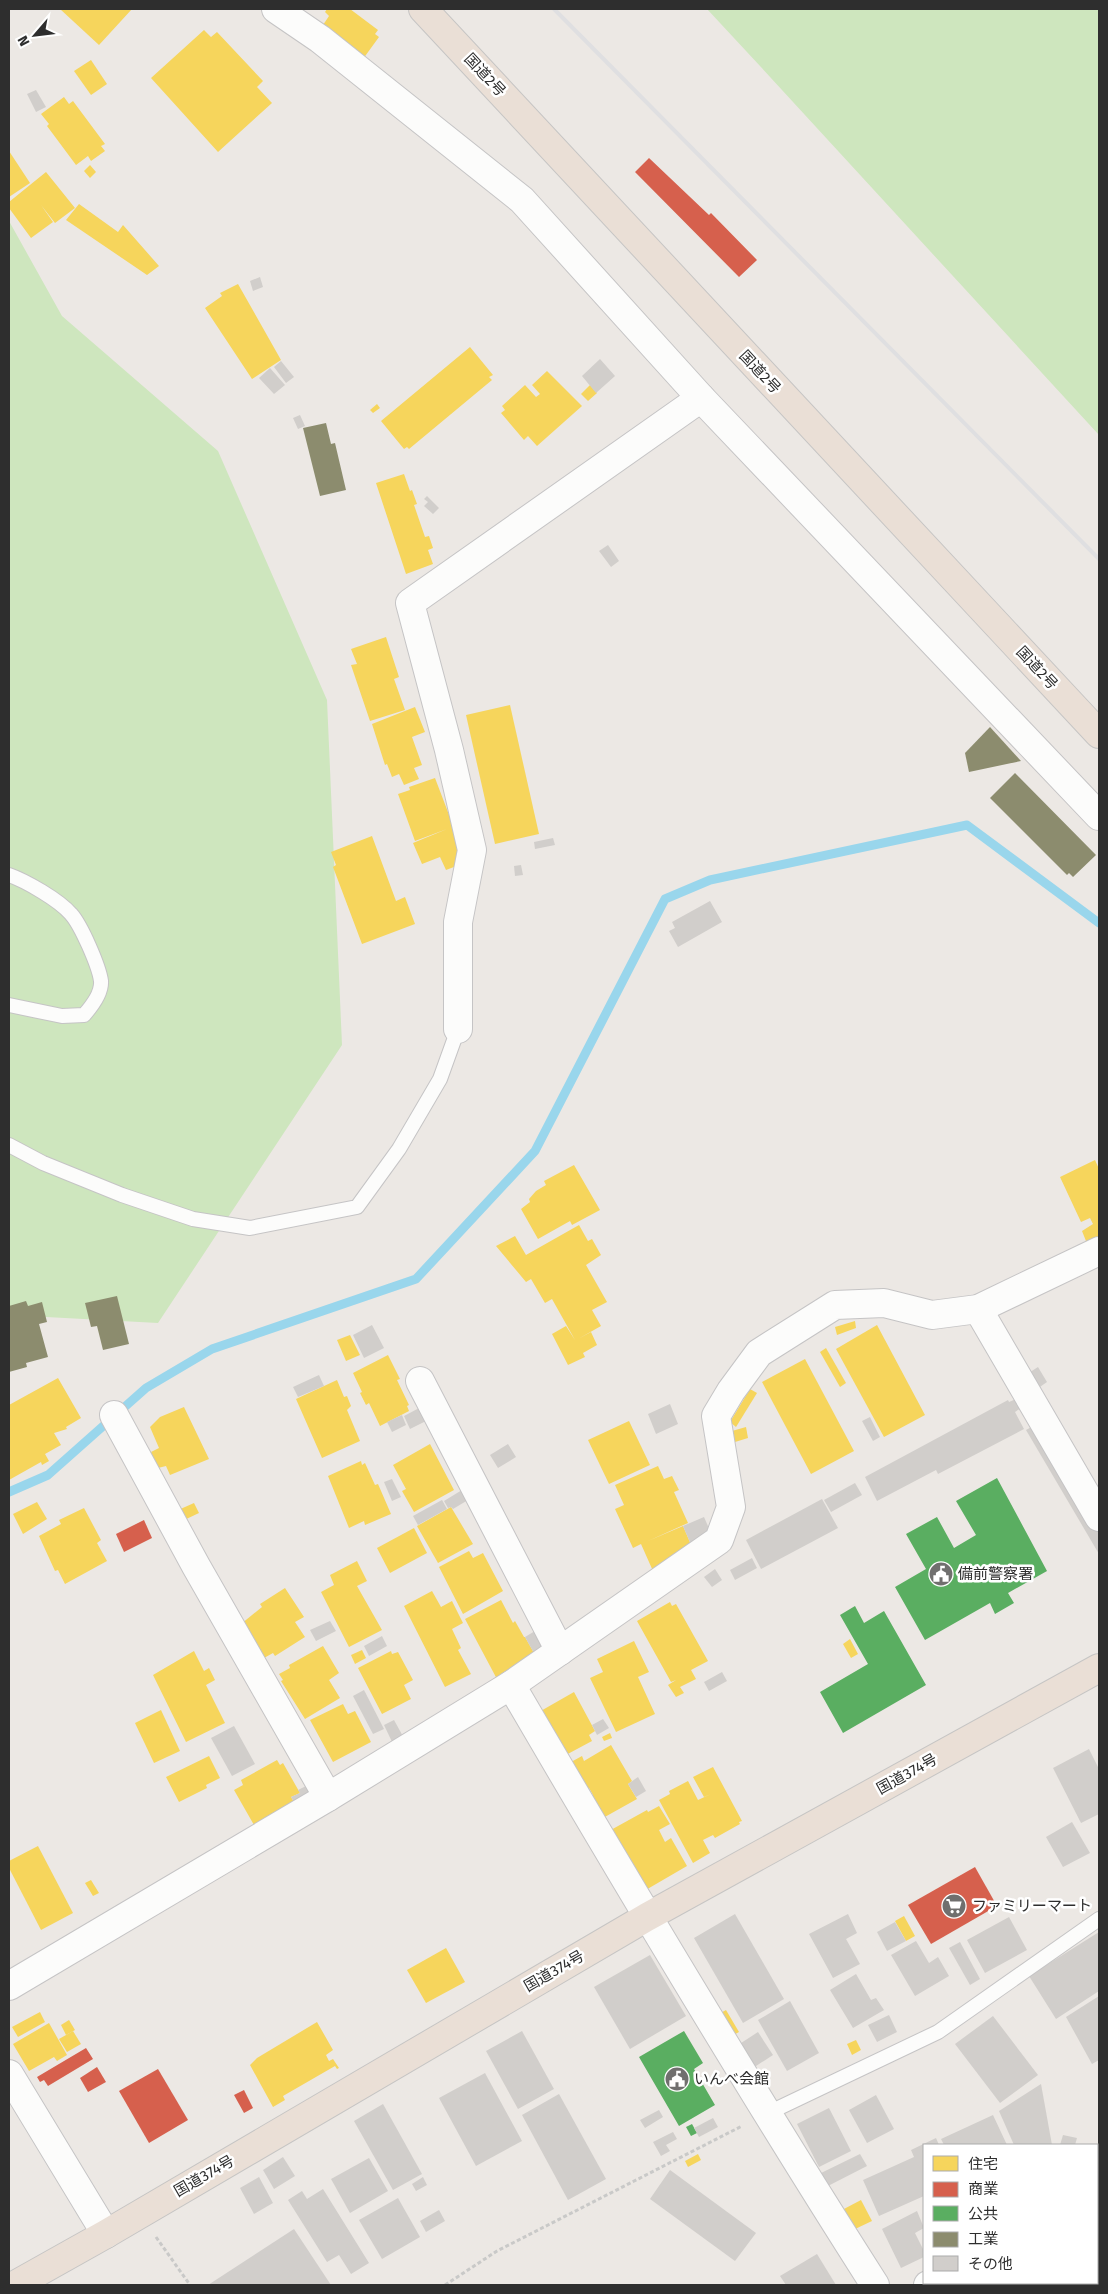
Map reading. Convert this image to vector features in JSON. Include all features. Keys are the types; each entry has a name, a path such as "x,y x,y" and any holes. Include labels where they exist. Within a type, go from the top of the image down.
{"highway":[{"name":"国道2号","path":"423,9 1099,734"},
{"name":"国道374号","path":"14,2285 106,2234 647,1917 1099,1668"}],"street":[{"path":"276,9 320,38 522,200 701,398 1099,816"},
{"path":"458,1029 458,922 472,850 449,750 410,603 701,398"},
{"path":"9,1986 328,1797 511,1685 720,1540 731,1507 716,1416 731,1391 759,1353 835,1305 884,1303 932,1315 978,1308 1099,1251"},
{"path":"978,1308 1099,1517"},
{"path":"420,1381 560,1651"},
{"path":"114,1415 196,1566 328,1797"},
{"path":"511,1685 647,1917 766,2114 874,2285"},
{"path":"9,2074 106,2234"}],"lane":[{"path":"9,875 58,902 72,914 91,950 101,982 96,1000 84,1015 62,1016 9,1005"},
{"path":"9,1145 44,1163 104,1188 193,1219 250,1228 358,1207 399,1149 440,1079 458,1029"},
{"path":"766,2114 938,2032 1099,1919"}],"path":[{"path":"445,2285 497,2251 766,2114"},
{"path":"139,2214 190,2285"}],"green space":[{"path":"707,9 1099,9 1099,435 760,66"},
{"path":"9,221 62,316 218,451 327,700 342,1045 158,1323 9,1315"}],"building: 住宅":[{"path":"60,9 132,9 99,45"},
{"path":"327,9 350,9 378,30 375,34 379,37 363,59 321,28 329,16 325,12"},
{"path":"204,30 211,37 217,32 263,81 257,87 272,103 218,152 151,78"},
{"path":"91,60 107,84 91,95 74,71"},
{"path":"64,97 69,104 73,101 105,144 101,146 105,151 91,161 88,156 76,165 47,126 49,124 41,114"},
{"path":"9,151 30,183 9,197"},
{"path":"90,165 96,172 90,178 84,171"},
{"path":"46,172 75,208 55,223 41,205 53,222 31,238 9,208 9,202"},
{"path":"79,204 118,232 123,225 159,266 147,275 66,220"},
{"path":"238,284 281,360 252,379 205,308 222,296 220,293"},
{"path":"470,347 493,375 489,377 492,380 409,449 407,447 404,449 381,421"},
{"path":"547,371 582,406 537,446 528,436 524,440 501,413 505,410 502,406 525,385 536,397 540,394 532,385"},
{"path":"590,385 597,393 588,401 581,394"},
{"path":"377,404 380,408 373,413 370,410"},
{"path":"404,474 417,504 414,505 425,537 429,536 433,548 428,550 433,564 406,574 376,483"},
{"path":"386,637 399,677 394,679 405,710 370,721 351,665 357,664 351,649"},
{"path":"510,705 539,834 495,844 466,715"},
{"path":"415,707 425,732 412,737 422,765 414,768 419,779 404,785 399,774 392,777 387,764 385,765 372,724"},
{"path":"435,778 467,862 446,870 440,857 422,864 413,843 447,829 415,841 398,794 410,790 409,787"},
{"path":"372,836 396,901 405,897 415,924 362,944 333,867 336,865 331,852"},
{"path":"1095,1160 1099,1169 1099,1240 1088,1246 1082,1231 1093,1224 1090,1218 1081,1222 1060,1177"},
{"path":"574,1165 600,1210 572,1225 570,1221 538,1239 521,1209 530,1202 529,1199 536,1191 546,1185 544,1181"},
{"path":"579,1225 588,1241 592,1239 601,1255 586,1265 607,1302 592,1310 601,1326 578,1339 591,1332 597,1345 583,1353 585,1357 568,1365 552,1334 566,1326 575,1340 552,1299 545,1303 531,1279 526,1282 496,1246 515,1236 526,1255"},
{"path":"855,1321 856,1328 837,1335 835,1327"},
{"path":"877,1325 925,1415 884,1437 836,1349"},
{"path":"350,1335 360,1355 346,1361 337,1340"},
{"path":"826,1348 846,1383 840,1387 820,1352"},
{"path":"388,1355 400,1379 397,1380 409,1405 407,1406 409,1411 380,1426 369,1403 366,1405 353,1373"},
{"path":"805,1359 854,1451 811,1474 762,1382"},
{"path":"58,1378 81,1418 66,1427 67,1429 54,1433 61,1445 45,1454 49,1461 42,1465 41,1462 9,1480 9,1405"},
{"path":"337,1380 344,1397 347,1396 351,1406 347,1410 360,1441 322,1458 296,1399"},
{"path":"750,1389 757,1393 736,1427 730,1422"},
{"path":"184,1407 209,1459 170,1475 166,1466 158,1468 151,1452 159,1448 150,1427 160,1417"},
{"path":"629,1421 650,1465 609,1484 588,1440"},
{"path":"746,1427 748,1438 735,1442 732,1431"},
{"path":"430,1444 454,1490 414,1512 402,1491 406,1489 393,1465"},
{"path":"361,1461 362,1465 365,1463 375,1485 378,1484 391,1514 365,1525 364,1521 349,1528 328,1476"},
{"path":"658,1466 664,1479 672,1476 679,1490 674,1492 688,1523 648,1541 683,1526 692,1547 653,1571 641,1544 633,1548 615,1509 624,1505 615,1485"},
{"path":"37,1502 47,1519 23,1534 13,1514"},
{"path":"194,1503 199,1513 180,1522 176,1511"},
{"path":"451,1507 473,1544 438,1563 417,1526"},
{"path":"84,1508 101,1540 97,1543 107,1561 65,1584 58,1570 55,1571 39,1536 61,1524 59,1520"},
{"path":"414,1528 427,1553 390,1573 377,1548"},
{"path":"469,1551 473,1558 483,1553 503,1591 463,1614 439,1567"},
{"path":"357,1561 367,1581 357,1586 382,1630 349,1647 321,1592 334,1585 330,1575"},
{"path":"285,1588 304,1617 295,1622 305,1637 275,1656 273,1653 264,1658 241,1624 262,1607 260,1604"},
{"path":"432,1591 441,1607 452,1601 463,1623 452,1629 461,1648 458,1650 471,1674 445,1687 404,1606"},
{"path":"501,1600 513,1623 515,1621 538,1660 498,1681 465,1619"},
{"path":"670,1602 672,1606 676,1604 708,1661 691,1670 696,1679 680,1687 684,1693 676,1697 668,1685 676,1680 671,1682 637,1621"},
{"path":"850,1639 858,1654 851,1658 843,1644"},
{"path":"634,1641 649,1672 638,1677 655,1714 616,1732 590,1678 603,1672 597,1659"},
{"path":"323,1646 339,1673 329,1680 340,1698 305,1719 281,1681 283,1680 279,1674 290,1668 289,1665"},
{"path":"362,1650 366,1658 355,1664 351,1655"},
{"path":"194,1651 204,1671 209,1668 215,1680 206,1685 225,1723 186,1742 153,1675"},
{"path":"391,1651 392,1654 398,1652 413,1680 404,1685 411,1699 382,1714 358,1668"},
{"path":"574,1692 595,1731 589,1735 592,1741 564,1756 539,1712"},
{"path":"343,1704 348,1714 355,1711 371,1742 333,1762 310,1720"},
{"path":"161,1710 180,1751 154,1763 135,1723"},
{"path":"610,1733 612,1738 604,1741 602,1737"},
{"path":"611,1745 632,1781 628,1784 637,1799 603,1818 591,1796 593,1795 589,1788 587,1789 571,1762 582,1756 584,1761"},
{"path":"209,1756 220,1778 206,1785 207,1788 179,1802 166,1777"},
{"path":"277,1760 280,1765 283,1763 300,1793 291,1797 294,1802 254,1825 234,1790 243,1785 241,1780"},
{"path":"713,1767 742,1821 715,1838 713,1835 703,1840 710,1853 693,1863 659,1800 670,1794 669,1791 688,1781 698,1800 711,1794 704,1797 693,1777"},
{"path":"659,1806 670,1824 659,1830 665,1842 671,1838 687,1866 644,1891 609,1831 647,1810 648,1812"},
{"path":"38,1846 73,1913 41,1930 9,1868 9,1861"},
{"path":"91,1880 99,1893 93,1896 85,1883"},
{"path":"904,1916 915,1936 906,1941 895,1921"},
{"path":"446,1948 465,1982 426,2003 407,1970"},
{"path":"726,2010 739,2032 730,2037 717,2015"},
{"path":"40,2012 45,2022 18,2037 12,2027"},
{"path":"69,2020 75,2030 66,2035 61,2025"},
{"path":"317,2022 333,2050 326,2055 329,2061 333,2059 339,2068 337,2069 335,2066 283,2096 285,2100 273,2107 250,2065 257,2058"},
{"path":"49,2023 67,2055 57,2061 54,2057 29,2071 13,2044"},
{"path":"73,2031 81,2044 67,2052 59,2039"},
{"path":"856,2040 861,2050 852,2055 847,2044"},
{"path":"698,2154 701,2160 688,2167 685,2161"},
{"path":"861,2200 872,2221 853,2230 842,2210"}],"building: 商業":[{"path":"649,158 709,215 711,213 757,260 739,277 635,172"},
{"path":"144,1520 152,1538 124,1552 116,1534"},
{"path":"975,1867 997,1906 931,1944 908,1905"},
{"path":"86,2048 93,2059 48,2086 44,2080 40,2082 37,2077"},
{"path":"97,2067 106,2082 88,2092 80,2078"},
{"path":"158,2069 188,2120 149,2143 119,2091"},
{"path":"244,2090 253,2108 244,2113 234,2095"}],"building: 公共":[{"path":"997,1478 1047,1571 1008,1593 1014,1603 995,1614 990,1603 925,1640 895,1587 926,1569 906,1534 937,1517 954,1548 976,1535 956,1501"},
{"path":"855,1606 864,1623 884,1611 926,1685 843,1733 820,1692 868,1664 840,1615"},
{"path":"684,2031 703,2063 694,2069 715,2105 679,2126 639,2057"},
{"path":"692,2124 697,2133 691,2136 686,2127"}],"building: 工業":[{"path":"326,423 331,444 335,443 346,490 320,496 303,428"},
{"path":"990,727 1021,761 969,772 965,753"},
{"path":"1015,773 1096,855 1073,877 1069,873 1067,875 990,798"},
{"path":"117,1296 129,1344 103,1350 97,1326 91,1327 85,1303"},
{"path":"26,1301 28,1306 42,1302 47,1322 39,1324 48,1357 26,1363 27,1367 9,1372 9,1306"}],"building: その他":[{"path":"36,90 46,107 36,112 27,94"},
{"path":"260,277 263,287 253,291 250,281"},
{"path":"600,359 615,376 596,393 582,376"},
{"path":"281,361 294,377 286,383 274,367"},
{"path":"270,368 285,385 274,394 259,378"},
{"path":"300,415 305,426 298,429 293,418"},
{"path":"427,496 439,508 433,514 424,506 428,502 424,499"},
{"path":"608,545 619,561 611,567 599,551"},
{"path":"553,838 555,845 535,849 534,842"},
{"path":"521,865 523,875 515,876 514,866"},
{"path":"710,901 722,922 678,947 669,931 675,928 672,922"},
{"path":"372,1325 384,1348 364,1358 353,1335"},
{"path":"1038,1367 1047,1382 1037,1389 1027,1374"},
{"path":"319,1375 324,1386 298,1397 293,1387"},
{"path":"1016,1399 1021,1408 1015,1412 1024,1429 938,1474 936,1470 877,1501 865,1477 1008,1400 1009,1402"},
{"path":"670,1404 678,1424 656,1434 648,1414"},
{"path":"423,1406 430,1419 410,1429 404,1416"},
{"path":"402,1415 406,1425 392,1432 387,1422"},
{"path":"870,1417 880,1437 873,1441 862,1421"},
{"path":"1035,1425 1099,1532 1099,1554 1026,1430"},
{"path":"508,1444 516,1457 498,1468 490,1455"},
{"path":"392,1479 401,1497 392,1501 384,1482"},
{"path":"855,1483 862,1495 831,1512 824,1500"},
{"path":"462,1490 468,1500 453,1509 451,1507 448,1508 444,1501"},
{"path":"822,1499 838,1528 761,1569 746,1540"},
{"path":"442,1500 447,1509 418,1525 413,1516"},
{"path":"704,1517 711,1533 692,1547 683,1526"},
{"path":"752,1558 757,1568 735,1580 730,1570"},
{"path":"715,1569 722,1580 712,1587 704,1577"},
{"path":"330,1621 336,1631 316,1641 310,1630"},
{"path":"535,1631 545,1650 535,1655 525,1637"},
{"path":"382,1636 387,1646 369,1656 364,1646"},
{"path":"722,1672 727,1681 709,1691 704,1682"},
{"path":"364,1690 384,1729 373,1734 353,1696"},
{"path":"603,1719 609,1728 597,1735 592,1725"},
{"path":"394,1720 405,1740 394,1746 384,1725"},
{"path":"234,1726 255,1764 232,1776 211,1738"},
{"path":"1089,1749 1099,1769 1099,1814 1081,1823 1053,1768"},
{"path":"638,1777 646,1791 636,1797 628,1784"},
{"path":"308,1785 313,1792 294,1802 291,1797 300,1793 298,1790"},
{"path":"1072,1822 1090,1853 1063,1867 1046,1837"},
{"path":"735,1914 784,1999 743,2023 694,1938"},
{"path":"848,1914 857,1933 846,1939 860,1964 833,1978 809,1934"},
{"path":"1009,1917 1027,1950 985,1973 967,1940"},
{"path":"895,1922 906,1941 887,1951 877,1932"},
{"path":"1099,1932 1099,1991 1056,2019 1029,1976"},
{"path":"916,1941 929,1963 938,1957 949,1976 915,1996 891,1955"},
{"path":"960,1942 980,1979 970,1985 949,1948"},
{"path":"650,1955 686,2016 630,2049 594,1987"},
{"path":"856,1974 871,2000 876,1998 884,2010 853,2028 830,1990"},
{"path":"1099,1996 1099,2060 1092,2064 1066,2017"},
{"path":"790,2001 819,2053 787,2071 758,2020"},
{"path":"889,2015 897,2032 877,2042 868,2025"},
{"path":"993,2016 1038,2075 1000,2103 955,2044"},
{"path":"522,2031 554,2089 518,2109 486,2051"},
{"path":"758,2032 773,2055 753,2068 738,2045"},
{"path":"485,2073 522,2141 476,2166 439,2098"},
{"path":"1041,2084 1052,2144 1014,2144 999,2111"},
{"path":"559,2094 606,2179 568,2200 522,2115"},
{"path":"876,2095 894,2129 867,2143 849,2110"},
{"path":"383,2104 422,2174 393,2190 354,2121"},
{"path":"829,2108 851,2151 819,2167 797,2124"},
{"path":"659,2110 663,2117 645,2128 640,2120"},
{"path":"993,2115 1007,2144 944,2144 941,2139"},
{"path":"713,2118 718,2127 699,2137 694,2128"},
{"path":"673,2132 677,2139 666,2145 670,2151 661,2156 653,2142"},
{"path":"1063,2135 1077,2138 1075,2144 1060,2144"},
{"path":"936,2138 939,2144 924,2144"},
{"path":"923,2144 923,2196 879,2216 863,2180 914,2157 911,2150"},
{"path":"860,2154 867,2166 826,2187 819,2174"},
{"path":"283,2157 295,2176 274,2189 263,2170"},
{"path":"369,2158 388,2191 350,2213 331,2179"},
{"path":"670,2170 756,2233 735,2261 650,2199"},
{"path":"259,2177 273,2203 254,2214 240,2188"},
{"path":"423,2177 427,2185 416,2191 412,2184"},
{"path":"323,2189 369,2263 351,2274 339,2255 327,2262 288,2200 302,2191 307,2199"},
{"path":"398,2198 420,2237 382,2259 359,2220"},
{"path":"439,2210 445,2221 426,2232 420,2221"},
{"path":"917,2211 923,2229 915,2233 923,2249 923,2257 901,2268 882,2229"},
{"path":"294,2229 331,2285 208,2285"},
{"path":"817,2254 836,2285 786,2285 780,2276"},
{"path":"1026,2284 1027,2285 986,2285"}],"waterway":[{"path":"9,1492 48,1475 146,1388 212,1349 416,1279 535,1151 665,899 710,880 967,825 1099,923"}],"railway":[{"path":"554,9 1099,559"}],"place":[{"name":"備前警察署","path":"941,1574"},
{"name":"ファミリーマート","path":"954,1906"},
{"name":"いんべ会館","path":"677,2079"}]}
